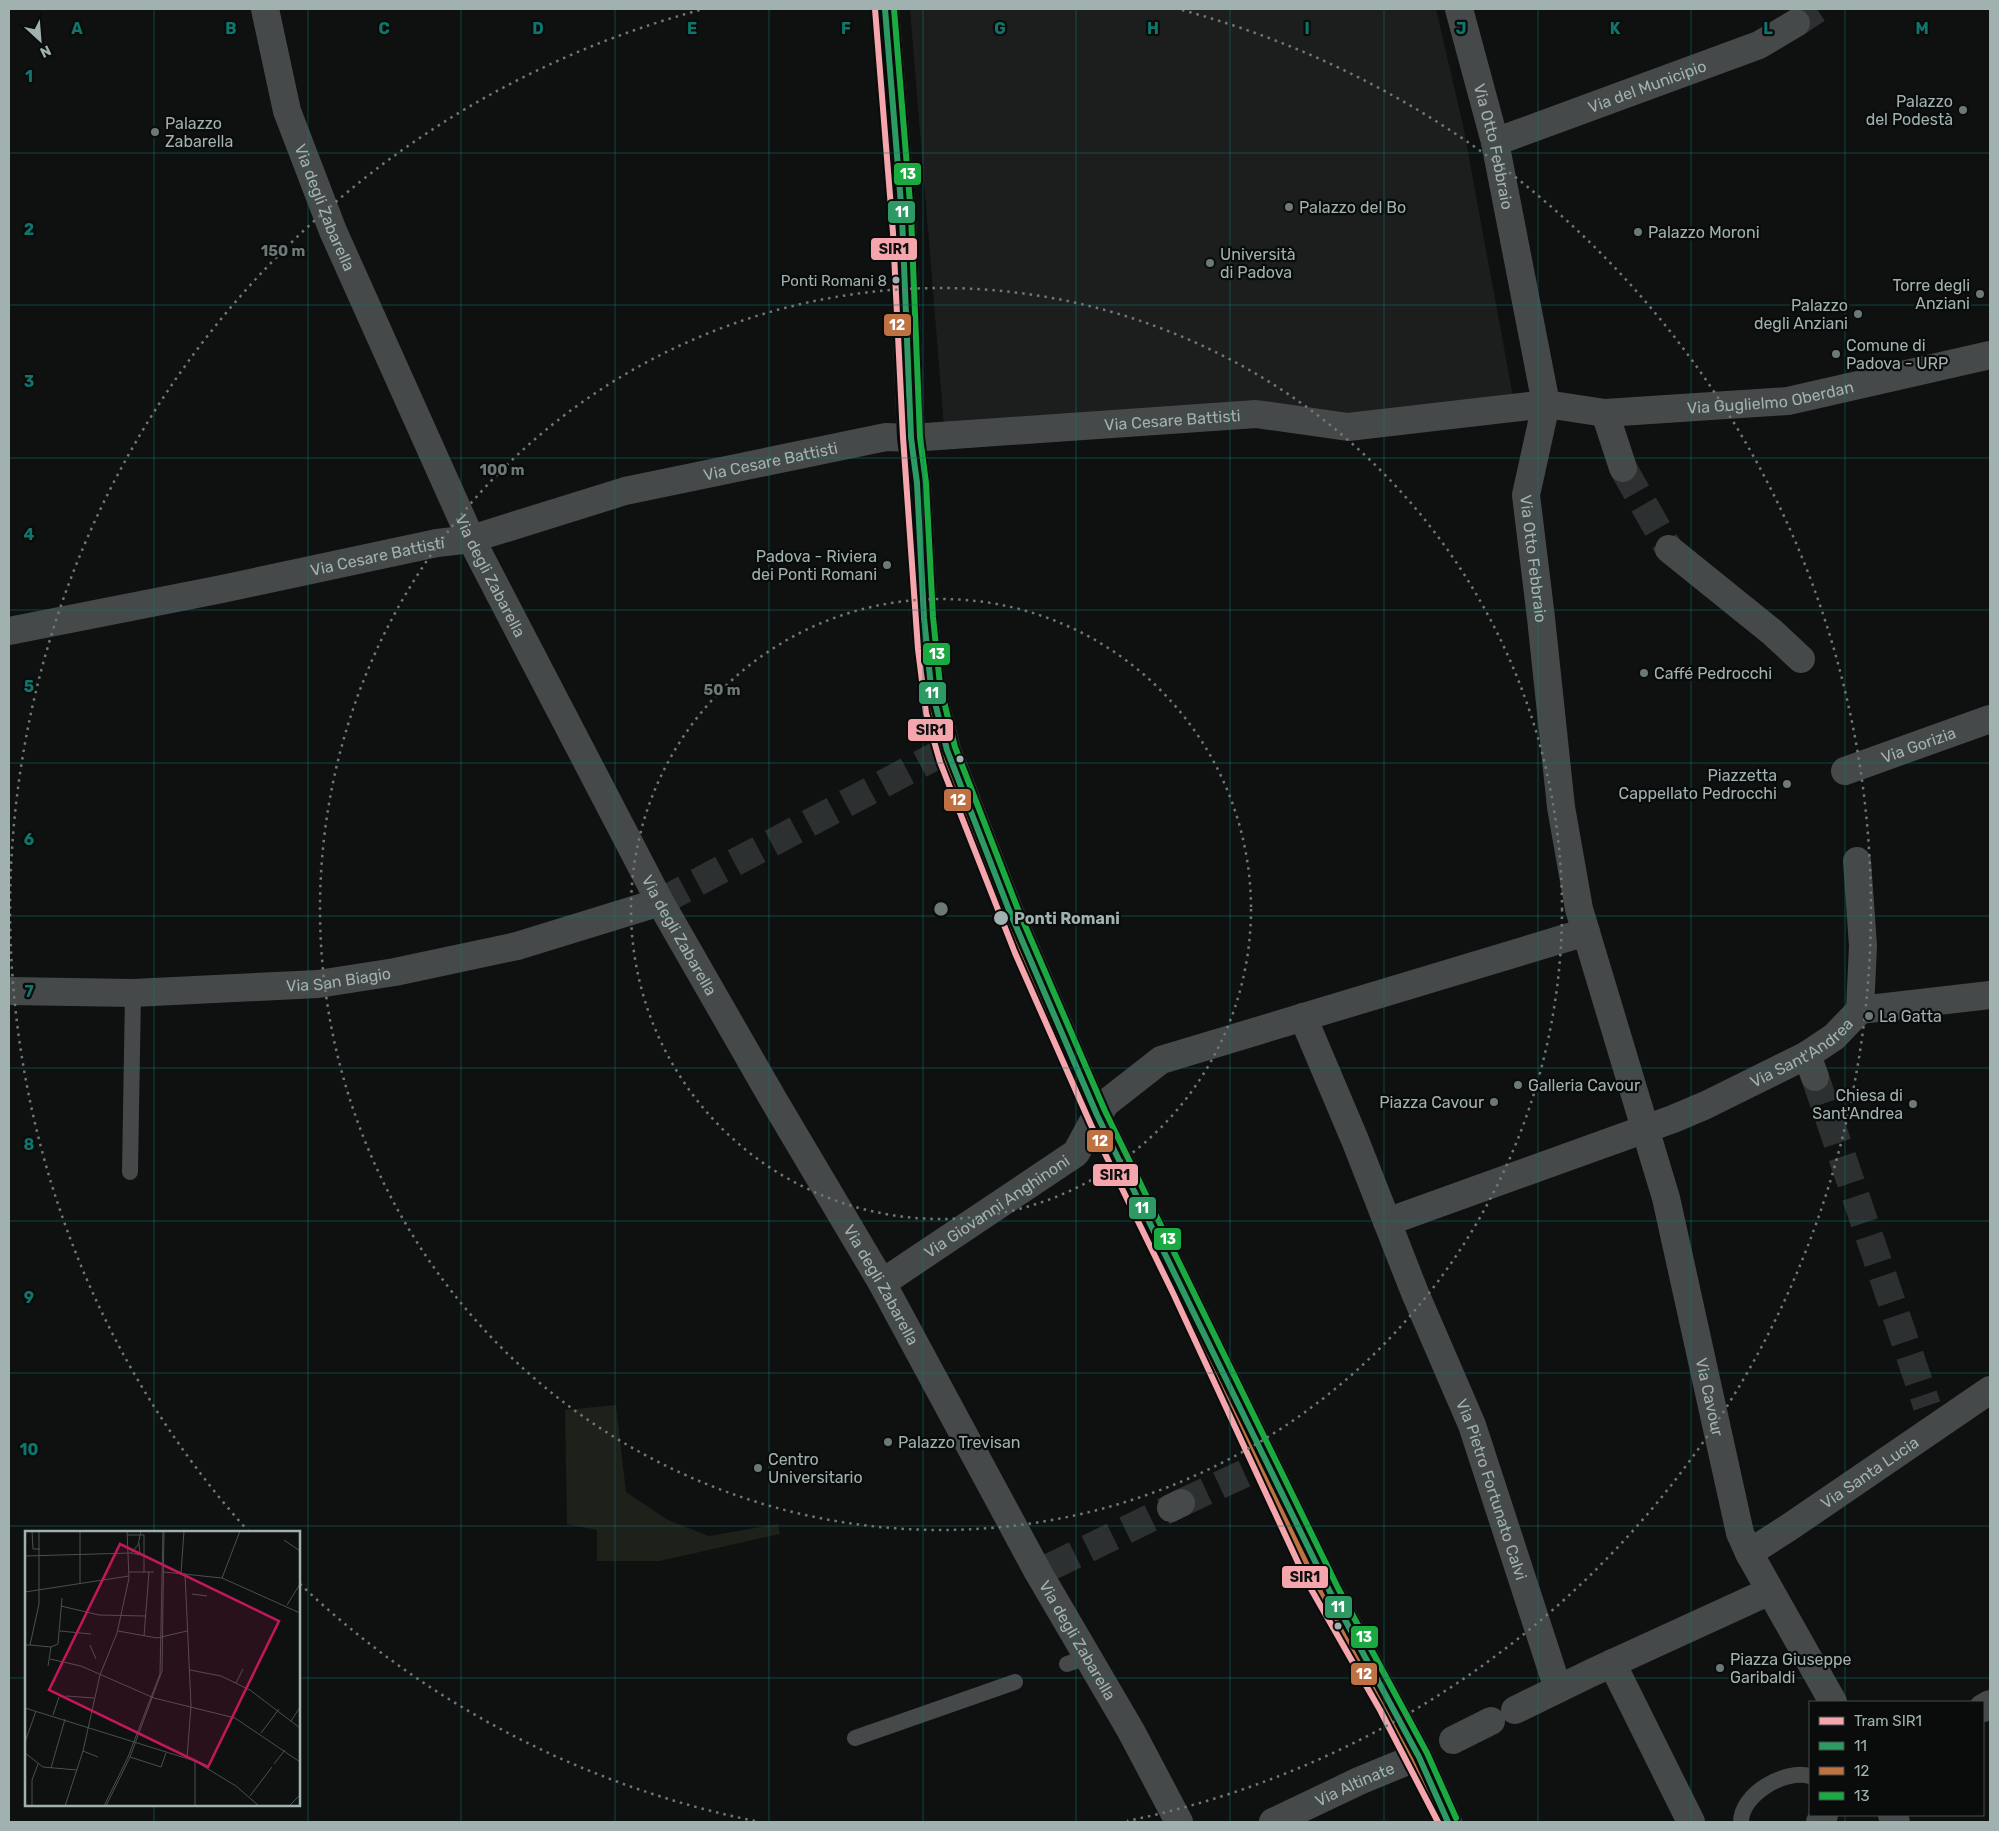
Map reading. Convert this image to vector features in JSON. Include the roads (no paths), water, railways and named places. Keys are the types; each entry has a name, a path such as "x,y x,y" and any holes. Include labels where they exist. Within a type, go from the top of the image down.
{"street":[{"name":"Via degli Zabarella","path":"265,9 287,111 365,319 471,539 660,902 773,1099 882,1283 1044,1569 1077,1660 1131,1731 1179,1822"},
{"path":"886,9 902,216 911,438 916,483 924,618 931,687 947,750 1009,910 1097,1115 1260,1465 1418,1757 1448,1822"},
{"name":"Via Otto Febbraio","path":"1459,9 1495,142 1546,404 1526,495 1542,618 1561,807 1582,921"},
{"name":"Via del Municipio","path":"1495,142 1759,45 1796,23"},
{"name":"Via Guglielmo Oberdan","path":"1546,404 1605,413 1788,401 1990,355"},
{"name":"Via Cesare Battisti","path":"9,631 222,589 437,543 471,539 625,491 886,438 911,438 1256,414 1348,427 1546,404"},
{"path":"1605,413 1623,468"},
{"path":"1669,549 1772,632 1801,659"},
{"name":"Via Gorizia","path":"1845,771 1990,719"},
{"path":"1857,861 1864,946 1860,1010"},
{"name":"Via San Biagio","path":"9,991 133,993 318,984 394,972 517,946 660,902"},
{"path":"1582,921 1645,1129 1387,1222 1355,1140 1290,1021 1582,921"},
{"name":"Via Sant'Andrea","path":"1645,1129 1811,1066 1834,1037 1860,1010 1990,995"},
{"name":"Via Giovanni Anghinoni","path":"882,1283 1076,1153 1097,1115 1106,1103 1161,1060 1290,1021"},
{"name":"Via Cavour","path":"1645,1129 1666,1198 1740,1533 1770,1590"},
{"name":"Via Pietro Fortunato Calvi","path":"1387,1222 1415,1293 1472,1425 1558,1689"},
{"name":"Via Santa Lucia","path":"1749,1553 1931,1417 1990,1390"},
{"path":"1516,1710 1601,1668 1770,1590 1832,1701"},
{"path":"1601,1668 1691,1822"},
{"path":"1453,1740 1492,1721"},
{"name":"Via Altinate","path":"1273,1822 1410,1760"}],"lane":[{"path":"130,1172 133,993"},
{"path":"855,1738 1015,1682"},
{"path":"1741,1822 1749,1799 1764,1786 1790,1777 1809,1776"}],"tunnel":[{"path":"1796,23 1817,9"},
{"path":"1623,468 1669,549"},
{"path":"660,902 947,750"},
{"path":"1815,1077 1927,1406"},
{"path":"1181,1503 1254,1469"},
{"path":"1050,1567 1171,1508"}],"tram line":[{"name":"SIR1","path":"875,9 893,233 903,437 918,649 926,713 940,762 1015,953 1091,1125 1173,1293 1307,1582 1380,1710 1438,1822"}],"place":[{"name":"Palazzo del Podestà","path":"1963,110"},
{"name":"Palazzo Zabarella","path":"155,132"},
{"name":"Palazzo del Bo","path":"1289,207"},
{"name":"Palazzo Moroni","path":"1638,232"},
{"name":"Università di Padova","path":"1210,263"},
{"name":"Ponti Romani 8","path":"896,280"},
{"name":"Torre degli Anziani","path":"1980,294"},
{"name":"Palazzo degli Anziani","path":"1858,314"},
{"name":"Comune di Padova - URP","path":"1836,354"},
{"name":"Padova - Riviera dei Ponti Romani","path":"887,565"},
{"name":"Caffé Pedrocchi","path":"1644,673"},
{"name":"Piazzetta Cappellato Pedrocchi","path":"1787,784"},
{"name":"Ponti Romani","path":"1001,918"},
{"name":"La Gatta","path":"1869,1016"},
{"name":"Galleria Cavour","path":"1518,1085"},
{"name":"Piazza Cavour","path":"1494,1102"},
{"name":"Chiesa di Sant'Andrea","path":"1913,1104"},
{"name":"Palazzo Trevisan","path":"888,1442"},
{"name":"Centro Universitario","path":"758,1468"},
{"name":"Piazza Giuseppe Garibaldi","path":"1720,1668"}]}
